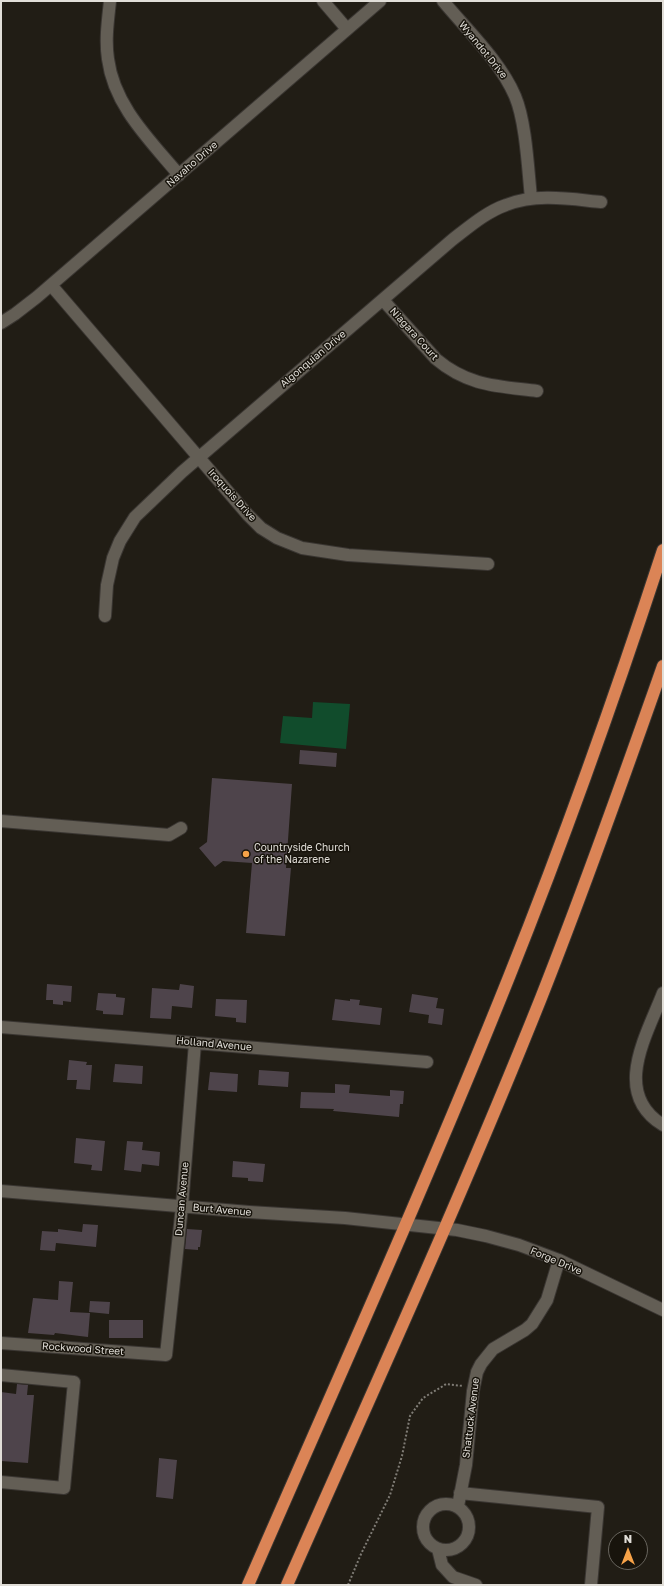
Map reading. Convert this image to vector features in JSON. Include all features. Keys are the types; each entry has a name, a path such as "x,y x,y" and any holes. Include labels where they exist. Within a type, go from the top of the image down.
{"highway":[{"path":"248,1585 406,1224 482,1044 564,834 604,723 663,550"},
{"path":"287,1585 444,1229 544,991 616,799 663,666"}],"street":[{"path":"110,1 107,41 108,60 118,96 127,112 179,175"},
{"path":"323,1 347,29"},
{"name":"Navaho Drive","path":"1,323 15,314 51,285 380,1"},
{"name":"Wyandot Drive","path":"443,1 502,72 515,96 522,124 531,198"},
{"name":"Algonquian Drive","path":"105,616 107,585 113,558 129,524 154,497 198,458 452,240 482,218 506,205 531,198 601,202"},
{"name":"Iroquois Drive","path":"51,285 198,458 261,528 285,542 302,548 348,555 488,564"},
{"name":"Niagara Court","path":"383,300 445,367 462,377 489,385 537,391"},
{"path":"1,820 169,835 181,828"},
{"path":"663,993 639,1054 635,1072 635,1082 640,1100 650,1115 663,1125"},
{"name":"Holland Avenue","path":"1,1027 427,1062"},
{"name":"Duncan Avenue","path":"166,1355 182,1206 195,1043"},
{"name":"Burt Avenue","path":"1,1191 345,1218 444,1229"},
{"name":"Forge Drive","path":"444,1229 486,1236 519,1245 559,1260 663,1310"},
{"name":"Shattuck Avenue","path":"458,1506 466,1466 477,1372 492,1349 525,1330 532,1324 543,1309 551,1292 559,1260"},
{"name":"Rockwood Street","path":"1,1343 166,1355"},
{"path":"1,1375 74,1382 64,1488 1,1482"},
{"path":"460,1493 598,1507 592,1585"},
{"path":"442,1503 458,1506 468,1518 468,1533 465,1540 460,1546 453,1549 438,1549 425,1539 422,1532 424,1517 429,1510 442,1503"},
{"path":"438,1549 442,1565 453,1577 476,1585"}],"path":[{"path":"348,1585 361,1554 390,1495 402,1456 410,1416 418,1403 422,1398 446,1384 474,1388"}],"green space":[{"path":"313,702 350,704 346,749 280,743 283,716 312,718"}],"building":[{"path":"300,750 337,753 336,767 299,764"},
{"name":"Countryside Church of the Nazarene","path":"212,778 292,784 286,868 291,868 285,936 246,933 252,863 223,861 215,867 199,848 207,842"},
{"path":"47,984 72,986 71,1002 63,1001 63,1005 53,1004 53,1000 46,1000"},
{"path":"180,984 194,986 192,1008 172,1006 171,1019 150,1018 152,988 179,990"},
{"path":"98,993 116,994 116,997 125,998 123,1015 103,1014 103,1011 96,1010"},
{"path":"412,994 438,998 436,1008 444,1009 442,1025 428,1023 429,1015 409,1012"},
{"path":"216,999 247,1000 246,1023 236,1022 236,1018 215,1016"},
{"path":"335,999 350,1001 350,999 360,1000 359,1005 382,1008 380,1025 332,1020"},
{"path":"69,1060 87,1062 86,1065 92,1065 90,1090 76,1089 77,1080 67,1080"},
{"path":"115,1064 143,1066 142,1084 113,1082"},
{"path":"259,1070 289,1072 288,1087 258,1085"},
{"path":"210,1072 238,1074 237,1092 208,1090"},
{"path":"335,1084 350,1085 349,1093 390,1096 390,1090 404,1091 403,1104 400,1104 399,1117 333,1111 334,1109 300,1108 301,1092 335,1093"},
{"path":"76,1138 105,1141 102,1171 91,1170 92,1165 74,1163"},
{"path":"127,1141 143,1142 142,1150 160,1152 159,1166 142,1164 141,1172 124,1170"},
{"path":"233,1161 265,1164 263,1182 248,1181 248,1178 232,1177"},
{"path":"83,1224 98,1225 96,1247 56,1243 55,1251 40,1250 42,1231 58,1232 58,1229 82,1232"},
{"path":"187,1229 202,1230 200,1247 198,1247 198,1250 185,1249"},
{"path":"59,1281 73,1282 70,1312 90,1313 88,1337 55,1333 54,1335 28,1333 33,1298 58,1300"},
{"path":"90,1301 110,1302 109,1314 89,1312"},
{"path":"109,1320 143,1320 143,1338 109,1338"},
{"path":"17,1384 28,1385 27,1395 34,1395 28,1463 1,1461 1,1392 16,1394"},
{"path":"159,1458 177,1460 173,1499 156,1497"}],"place":[{"name":"Countryside Church of the Nazarene","path":"246,854"}]}
